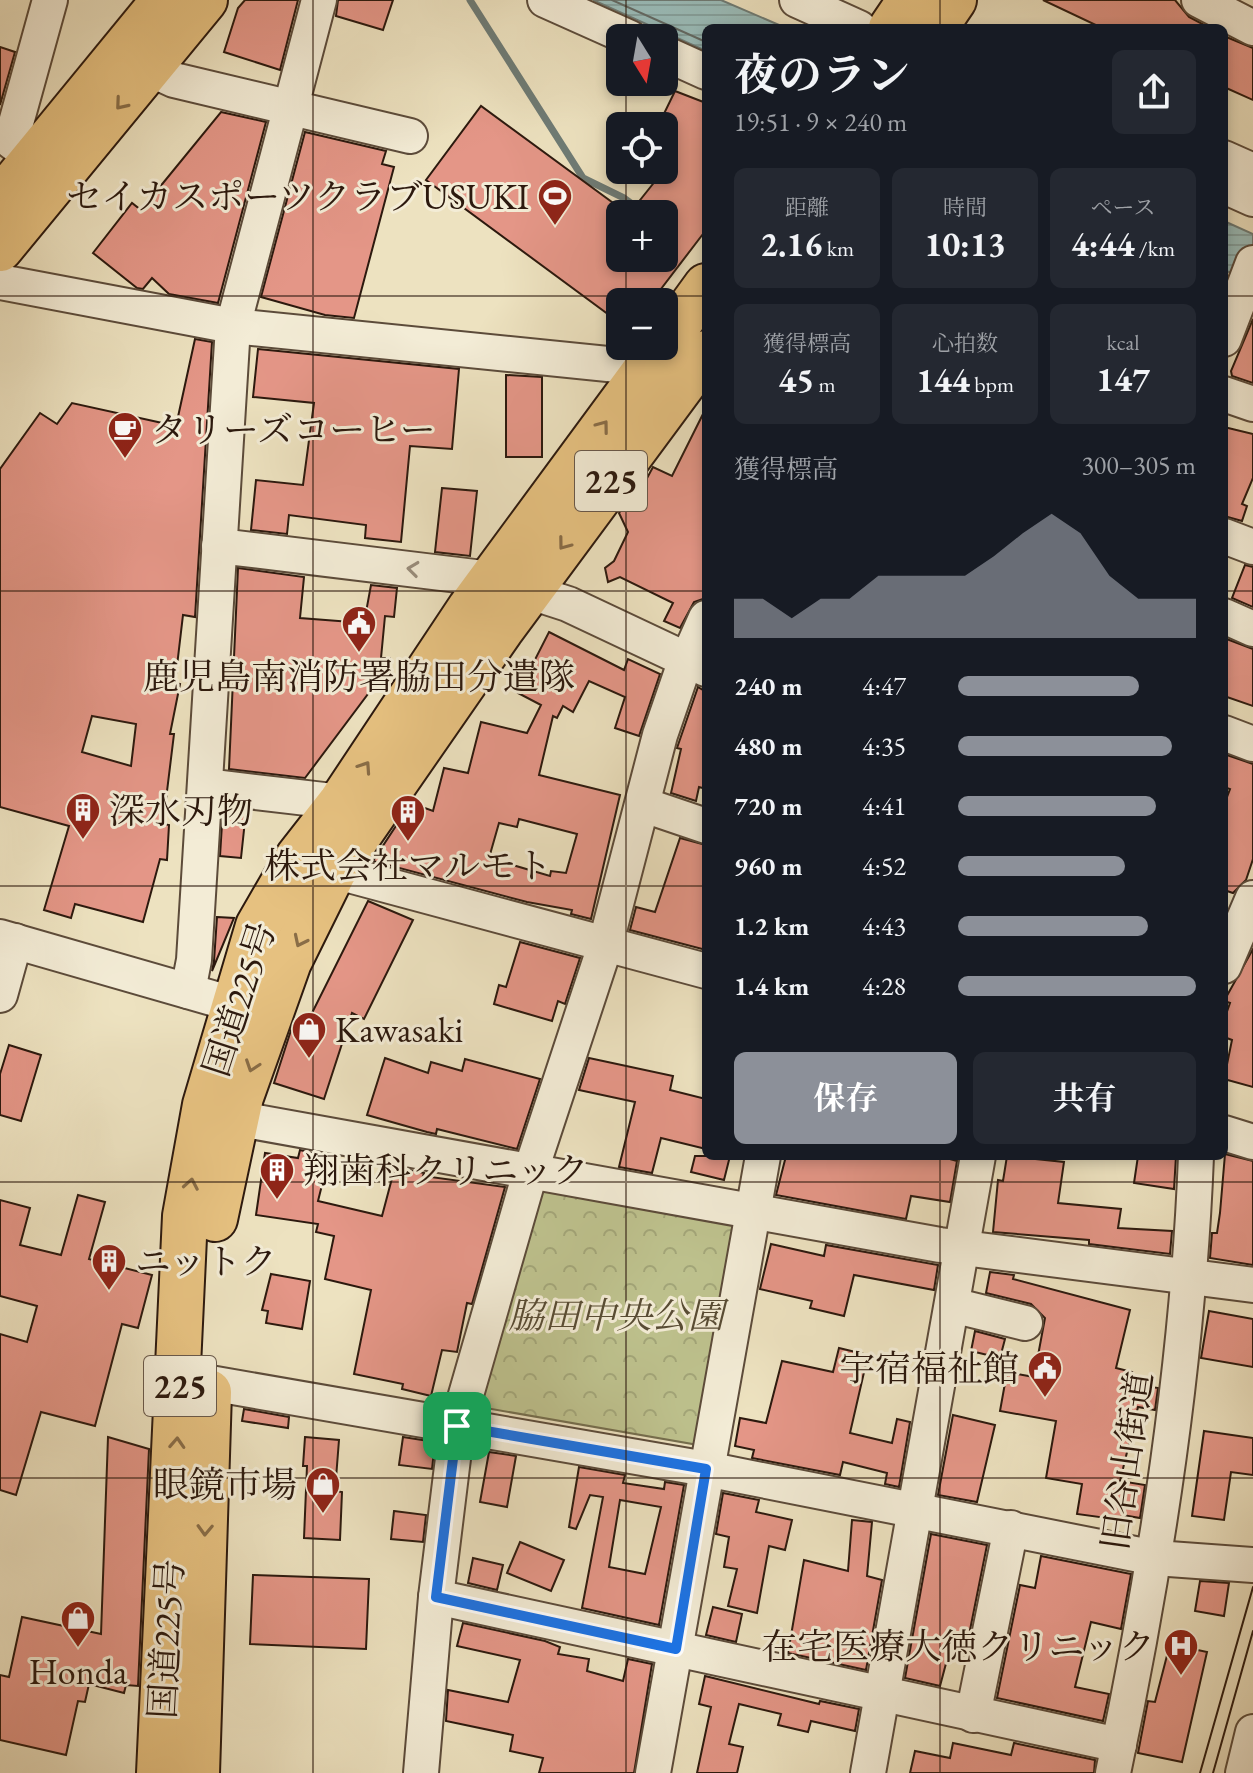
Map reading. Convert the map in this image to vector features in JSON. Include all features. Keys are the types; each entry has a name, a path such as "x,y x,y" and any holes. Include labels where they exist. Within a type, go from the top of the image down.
{"main road":[{"path":"0,200 164,0"},
{"path":"0,249 205,0"},
{"path":"894,24 910,0"},
{"path":"938,24 954,0"},
{"name":"国道225号","path":"197,1773 214,1222 251,1009 258,926 298,857 679,362 702,297"},
{"name":"国道225号","path":"159,1773 185,1216 205,1105 251,1009 289,962 334,871 510,585"}],"street":[{"path":"33,158 11,141 50,0"},
{"path":"188,991 194,960 233,326 319,0"},
{"path":"545,0 606,27"},
{"path":"797,0 850,24"},
{"path":"1199,0 1253,28"},
{"path":"678,59 702,70"},
{"path":"150,69 174,80 410,136"},
{"path":"1228,160 1253,171"},
{"path":"1228,188 1253,199"},
{"path":"0,282 233,326 679,362"},
{"path":"1228,328 1243,287"},
{"path":"1228,395 1253,404"},
{"path":"1228,538 1253,547"},
{"path":"219,546 510,585 568,604 696,664"},
{"path":"1228,618 1253,629"},
{"path":"421,1773 436,1597 457,1426 530,1173 605,946 660,735 696,664 702,636"},
{"path":"1228,735 1253,744"},
{"path":"205,786 341,802"},
{"path":"644,805 702,825"},
{"path":"334,871 702,970"},
{"path":"1228,955 1243,915"},
{"path":"0,995 8,939 251,1009"},
{"path":"234,1118 962,1248 1253,1285"},
{"path":"1228,1134 1253,1142"},
{"path":"653,1773 762,1160"},
{"path":"868,1773 977,1160"},
{"name":"旧谷山街道","path":"1116,1759 1155,1558 1192,1278 1196,1160"},
{"path":"952,1305 1025,1323"},
{"path":"210,1383 706,1469 1155,1558 1253,1565"},
{"path":"973,1715 1011,1528"},
{"path":"436,1597 973,1715 1116,1759"},
{"path":"1243,1773 1253,1732"}],"green space":[{"name":"脇田中央公園","path":"544,1187 731,1219 741,1229 704,1446 480,1407 534,1192"}],"water":[{"path":"593,0 721,0 777,24 702,24 702,49 678,38 678,24 646,24"},
{"path":"1228,223 1253,234 1253,282 1228,272"}],"building":[{"path":"245,0 298,0 280,70 224,52 238,8"},
{"path":"338,0 393,0 383,30 336,16"},
{"path":"1043,0 1175,0 1189,17 1202,24 1094,24"},
{"path":"1228,38 1253,48 1253,100 1228,89"},
{"path":"0,47 15,52 0,105"},
{"name":"セイカスポーツクラブUSUKI","path":"678,92 702,101 702,235 678,267 678,200 640,200 653,184 678,184 678,112 665,112 673,96 678,96"},
{"name":"セイカスポーツクラブUSUKI","path":"481,106 609,200 606,200 606,272 674,272 662,288 606,288 606,313 426,180"},
{"path":"221,112 266,122 218,303 169,294 152,278 143,289 137,288 93,253 132,203 141,210"},
{"path":"305,132 386,151 382,164 394,167 354,318 325,315 261,297"},
{"path":"1253,319 1253,383 1232,376 1231,371"},
{"path":"195,339 212,342 195,617 183,615 175,683 180,684 170,734 174,734 163,824 169,825 167,860 160,859 143,922 75,904 71,918 44,910 69,826 0,807 0,469 40,413 57,424 72,403 176,426","holes":["92,716 136,724 131,766 82,752"]},
{"path":"258,349 459,369 452,449 410,446 401,542 365,538 366,525 289,515 287,534 251,530 256,480 303,485 314,403 253,397"},
{"path":"506,375 542,377 542,457 506,457"},
{"path":"702,416 702,599 694,602 680,628 664,621 673,603 620,577 608,582 605,568 614,561 628,532 619,513 625,505 631,508 653,467 672,476"},
{"path":"1228,428 1253,434 1253,478 1242,504 1247,506 1242,521 1228,517"},
{"path":"442,488 477,491 470,556 435,552"},
{"path":"1245,565 1253,567 1253,607 1232,598"},
{"path":"238,568 304,577 300,618 364,623 371,585 397,588 394,617 385,616 381,658 390,658 388,686 374,686 305,778 229,769"},
{"path":"549,632 624,670 628,659 660,674 639,736 615,728 625,697 589,681 573,712 563,706 557,718 553,716 539,775 620,795 591,919 571,914 572,910 527,902 373,861 411,803 433,811 444,768 468,773 481,722 527,733 541,705 518,693","holes":["519,819 577,834 566,873 551,871 550,876 489,858 499,823 517,827"]},
{"path":"1228,640 1253,649 1253,706 1228,697"},
{"path":"698,687 702,690 702,788 699,787 696,801 671,793 681,749 677,748"},
{"path":"1228,755 1253,764 1253,859 1246,880 1233,893 1228,891"},
{"path":"223,808 246,811 241,858 220,856"},
{"path":"680,838 702,844 702,949 630,930 636,907 655,912"},
{"path":"368,901 413,920 364,1019 352,1013 324,1099 274,1083 294,1021 306,1025"},
{"path":"217,917 234,918 212,971 214,961"},
{"path":"520,942 580,958 565,1004 558,1001 552,1021 494,1004 499,985 506,987"},
{"path":"1253,949 1253,1087 1228,1080 1232,1040 1228,1038 1228,994"},
{"path":"9,1045 41,1055 21,1121 0,1115 0,1074"},
{"path":"385,1058 428,1073 431,1062 462,1071 465,1059 540,1079 517,1149 437,1129 436,1134 427,1132 367,1115"},
{"path":"589,1058 673,1076 670,1090 702,1098 702,1148 661,1138 652,1173 619,1167 635,1102 579,1090"},
{"path":"300,1150 329,1157 318,1201 382,1216 395,1167 424,1173 423,1176 505,1187 472,1304 467,1303 457,1352 442,1350 431,1396 402,1389 403,1384 354,1374 371,1290 325,1279 334,1236 316,1232 318,1224 256,1215 265,1153 298,1158"},
{"path":"1228,1155 1253,1161 1253,1265 1210,1258 1212,1233 1217,1233 1224,1160 1228,1160"},
{"path":"695,1156 702,1156 702,1160 729,1160 724,1180 691,1172"},
{"path":"785,1160 957,1161 950,1202 911,1196 906,1219 776,1195"},
{"path":"1006,1160 1064,1162 1058,1203 1121,1209 1118,1228 1172,1231 1170,1254 1089,1244 1089,1240 993,1232 998,1180 1003,1181"},
{"path":"1137,1160 1176,1160 1174,1189 1134,1183"},
{"path":"78,1195 105,1202 89,1259 152,1275 138,1328 122,1324 95,1426 41,1412 16,1495 0,1490 0,1334 27,1342 37,1306 0,1296 0,1200 30,1208 20,1245 61,1255"},
{"path":"771,1244 824,1256 826,1245 938,1265 934,1290 854,1275 844,1316 810,1308 812,1301 760,1289"},
{"path":"990,1272 1014,1275 1013,1279 1130,1310 1116,1368 1132,1372 1129,1383 1158,1388 1155,1410 1138,1407 1120,1481 1145,1485 1140,1518 1122,1515 1121,1520 1077,1514 1082,1484 1046,1478 1056,1421 1000,1411 1007,1372 1034,1377 1045,1318 1031,1304 986,1293"},
{"path":"271,1274 310,1281 302,1329 266,1323 268,1311 262,1310"},
{"path":"1209,1311 1253,1319 1253,1367 1201,1358"},
{"path":"975,1331 1005,1339 1000,1358 971,1351"},
{"path":"839,1348 868,1355 850,1433 892,1443 897,1419 910,1422 899,1487 885,1484 887,1473 843,1462 840,1475 752,1458 754,1450 735,1446 740,1418 766,1423 782,1361 833,1372"},
{"path":"244,1409 289,1417 288,1428 242,1421"},
{"path":"953,1415 995,1425 977,1502 938,1495"},
{"path":"1204,1431 1253,1438 1253,1475 1231,1472 1224,1520 1192,1516"},
{"path":"108,1437 149,1449 138,1686 126,1685 124,1693 89,1684 85,1702 78,1701 66,1755 0,1740 0,1675 9,1677 22,1617 101,1634"},
{"path":"305,1437 339,1440 335,1491 342,1492 340,1540 304,1538"},
{"path":"403,1437 435,1442 432,1469 399,1465"},
{"path":"489,1452 516,1456 507,1507 480,1502"},
{"path":"579,1467 625,1475 623,1483 664,1489 665,1482 684,1485 659,1625 582,1608 603,1497 590,1495 576,1529 569,1527","holes":["620,1500 661,1507 645,1574 609,1567"]},
{"path":"723,1493 759,1500 756,1512 792,1520 785,1550 769,1546 757,1613 728,1606 737,1569 724,1567 729,1537 716,1534"},
{"path":"394,1511 426,1515 423,1542 391,1539"},
{"path":"852,1520 872,1522 867,1576 882,1580 866,1670 788,1653 804,1560 848,1571"},
{"path":"931,1534 987,1545 964,1660 948,1656 940,1686 905,1678"},
{"path":"520,1542 564,1560 551,1591 507,1573"},
{"path":"1041,1556 1131,1574 1121,1629 1091,1622 1075,1687 1109,1694 1103,1721 997,1698 1020,1585 1035,1588"},
{"path":"473,1558 503,1565 497,1590 468,1583"},
{"path":"253,1575 369,1579 366,1649 250,1644"},
{"path":"1200,1581 1229,1583 1224,1616 1195,1611"},
{"path":"713,1607 742,1614 736,1642 706,1635"},
{"path":"463,1623 545,1641 560,1647 558,1654 589,1659 587,1671 623,1681 628,1659 652,1664 634,1773 539,1773 543,1758 510,1751 513,1735 446,1721 448,1690 508,1702 520,1660 457,1646"},
{"name":"在宅医療大徳クリニック","path":"1170,1644 1207,1652 1182,1762 1138,1753 1148,1701 1155,1702"},
{"path":"705,1676 819,1704 820,1701 859,1709 855,1731 811,1721 808,1732 778,1725 781,1714 739,1704 729,1744 743,1747 737,1773 697,1773 711,1707 699,1704"},
{"path":"953,1743 1011,1755 1014,1743 1095,1760 1094,1773 910,1773 915,1751 950,1758"}],"waterway":[{"path":"470,0 583,178 627,200"}],"tram line":[{"path":"1200,1773 1253,1587"},
{"path":"1213,1773 1253,1631"}],"place":[{"name":"セイカスポーツクラブUSUKI","path":"555,227"},
{"name":"タリーズコーヒー","path":"125,460"},
{"name":"鹿児島南消防署脇田分遣隊","path":"359,654"},
{"name":"深水刃物","path":"83,841"},
{"name":"株式会社マルモト","path":"408,843"},
{"name":"Kawasaki","path":"309,1060"},
{"name":"翔歯科クリニック","path":"277,1201"},
{"name":"ニットク","path":"109,1292"},
{"name":"宇宿福祉館","path":"1045,1399"},
{"name":"眼鏡市場","path":"323,1515"},
{"name":"Honda","path":"78,1649"},
{"name":"在宅医療大徳クリニック","path":"1181,1677"}],"route":[{"path":"457,1426 706,1469 676,1649 436,1597 457,1426"}]}
